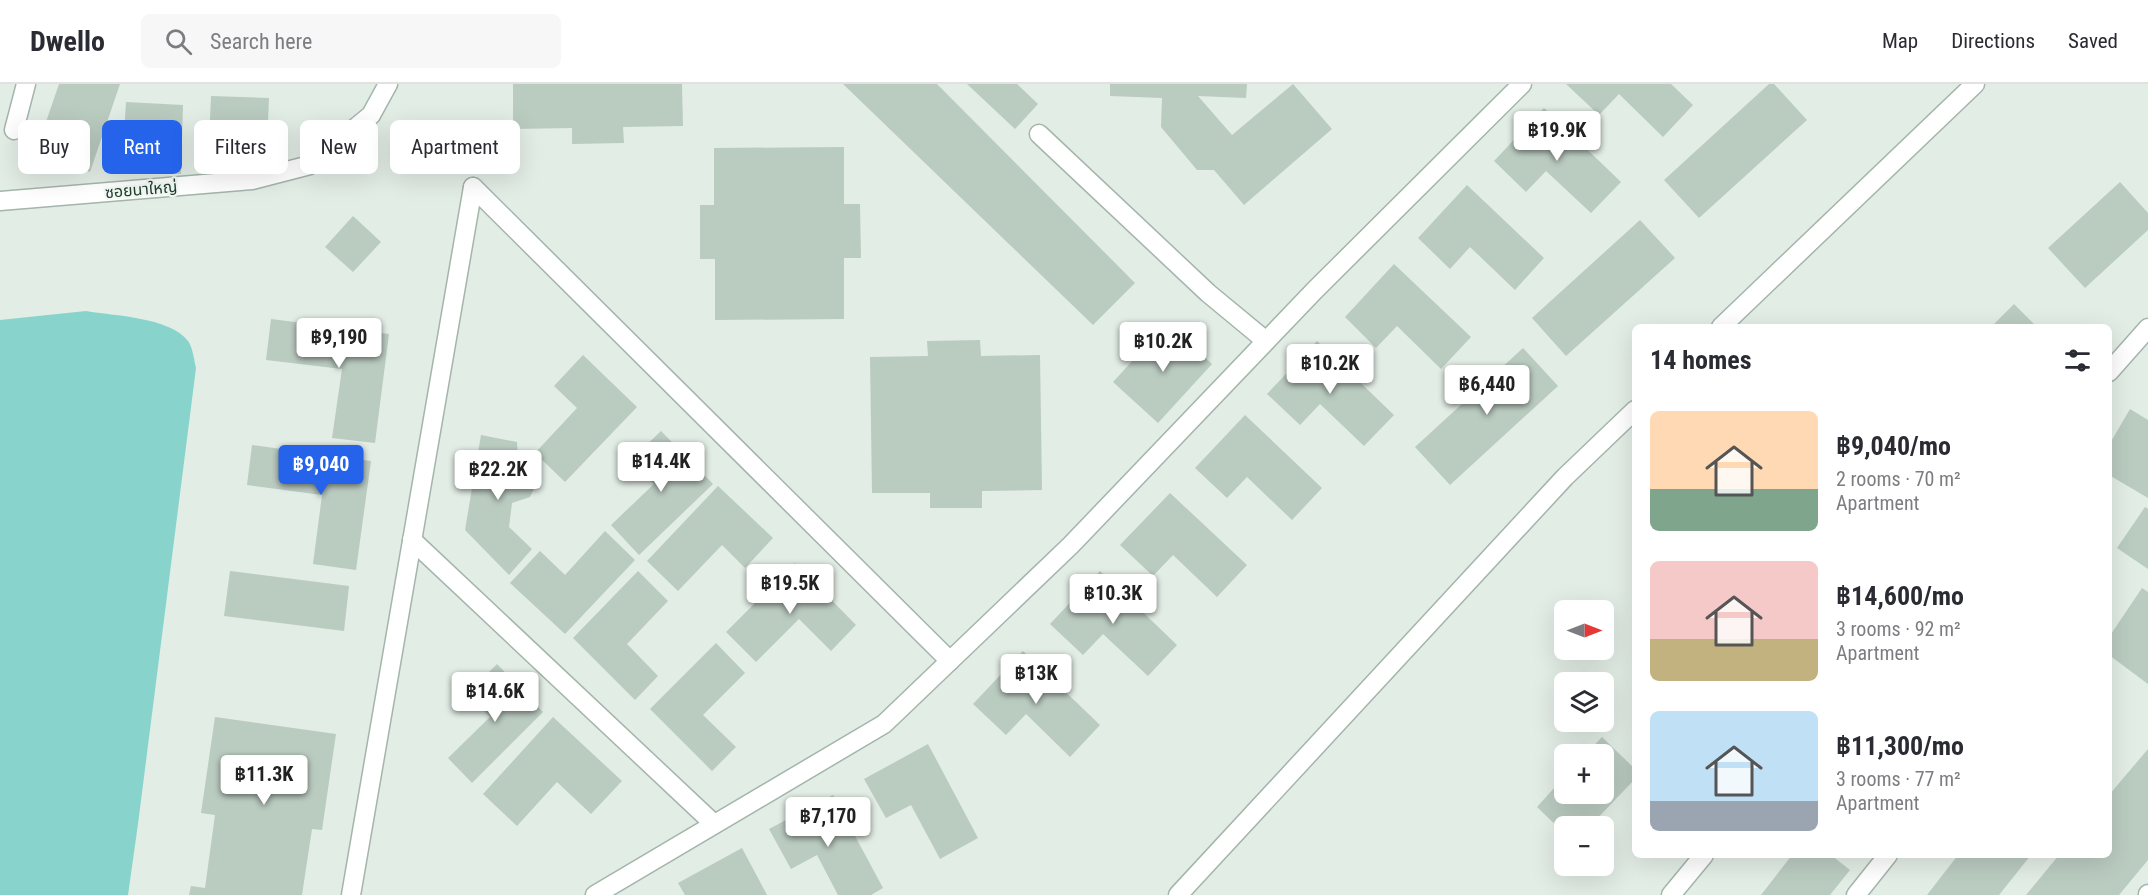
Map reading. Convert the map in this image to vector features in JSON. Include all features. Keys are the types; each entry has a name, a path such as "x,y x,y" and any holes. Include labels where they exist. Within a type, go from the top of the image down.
{"street":[{"path":"14,129 26,84"},
{"name":"ซอยนาใหญ่","path":"0,201 252,180 310,165 371,115 388,84"},
{"path":"595,895 884,724 1071,545 1266,341 1522,84"},
{"path":"1724,324 1975,84"},
{"path":"1039,134 1208,293 1266,341"},
{"path":"351,895 473,187 950,661"},
{"path":"2112,369 2148,328"},
{"path":"1178,895 1565,477 1632,413"},
{"path":"412,540 714,824"},
{"path":"1671,895 1702,858"},
{"path":"1856,895 1886,858"}],"water":[{"path":"86,311 155,322 180,333 188,341 196,368 128,895 0,895 0,320"}],"building":[{"path":"59,84 120,84 108,120 102,120 102,137 90,172 90,120 47,120"},
{"path":"513,84 682,84 683,126 623,127 624,143 572,144 572,128 520,129 520,120 513,120"},
{"path":"843,84 937,84 1135,283 1093,325"},
{"path":"967,84 1017,84 1038,104 1015,129"},
{"path":"1110,84 1247,84 1246,98 1198,96 1232,135 1293,84 1332,129 1244,205 1214,170 1197,170 1161,127 1162,98 1110,96"},
{"path":"1566,84 1671,84 1693,105 1663,137 1619,94 1599,115"},
{"path":"1769,84 1774,84 1807,120 1699,218 1664,180"},
{"path":"211,96 269,98 268,120 210,120"},
{"path":"126,102 183,105 182,140 182,120 125,120"},
{"path":"1544,108 1621,182 1591,213 1546,171 1526,192 1494,161"},
{"path":"844,147 844,204 860,204 861,258 844,258 844,319 715,320 715,259 700,259 700,205 714,205 714,148"},
{"path":"2120,182 2148,213 2148,230 2085,288 2048,248"},
{"path":"1467,185 1544,258 1515,290 1470,247 1450,269 1418,238"},
{"path":"353,216 381,242 353,272 325,247"},
{"path":"1640,220 1675,258 1566,356 1532,318"},
{"path":"1394,264 1471,337 1441,369 1397,326 1376,348 1345,317"},
{"path":"2014,304 2034,324 1994,324"},
{"path":"271,319 389,334 375,443 332,438 342,369 266,360"},
{"path":"1168,322 1212,364 1158,423 1113,382"},
{"path":"980,340 981,356 1040,355 1042,490 982,491 982,508 930,508 930,493 872,493 870,357 928,356 927,341"},
{"path":"1317,341 1394,415 1364,446 1320,404 1300,425 1267,394"},
{"path":"1523,348 1558,386 1450,485 1415,447"},
{"path":"583,355 637,407 565,482 535,453 577,408 554,386"},
{"path":"2130,409 2148,420 2148,498 2112,477 2112,440"},
{"path":"1245,415 1322,488 1292,520 1247,477 1227,498 1195,468"},
{"path":"661,431 713,484 639,555 611,525 654,484 631,460"},
{"path":"481,435 517,442 518,461 537,482 530,497 512,503 509,527 532,549 509,575 465,530"},
{"path":"252,445 371,461 356,570 313,564 322,495 247,485"},
{"path":"718,486 773,538 745,568 722,545 678,591 647,561"},
{"path":"1170,493 1247,565 1217,597 1173,555 1153,576 1120,545"},
{"path":"2145,507 2148,509 2148,569 2117,548"},
{"path":"605,531 635,560 565,634 510,583 540,551 565,575"},
{"path":"795,563 856,625 831,651 799,619 756,662 726,632"},
{"path":"230,571 349,586 344,631 224,616"},
{"path":"638,571 668,601 627,644 658,676 635,700 573,638"},
{"path":"1100,571 1177,645 1148,676 1103,634 1083,655 1050,624"},
{"path":"2142,588 2148,592 2148,684 2112,657 2112,633"},
{"path":"716,643 745,673 703,715 736,747 712,771 650,709"},
{"path":"1023,651 1100,725 1070,757 1026,714 1006,735 973,704"},
{"path":"497,664 543,712 472,783 448,758 490,717 467,694"},
{"path":"215,717 336,734 322,830 312,829 302,895 189,895 191,886 205,888 215,815 201,813"},
{"path":"553,717 622,781 591,814 557,782 517,826 483,794"},
{"path":"1602,737 1609,744 1595,744"},
{"path":"928,744 978,838 940,859 911,805 886,818 864,779"},
{"path":"1614,749 1632,766 1632,782 1614,801"},
{"path":"2148,749 2148,860 2119,895 2026,895 2057,858 2112,858 2112,791"},
{"path":"1554,788 1554,804 1611,804 1600,816 1554,816 1554,823 1537,807"},
{"path":"833,795 883,888 871,895 838,895 817,855 791,869 769,829"},
{"path":"742,848 767,895 685,895 678,883"},
{"path":"1790,858 1835,858 1850,870 1830,895 1761,895"},
{"path":"1956,858 2029,858 1999,895 1927,895"}]}
